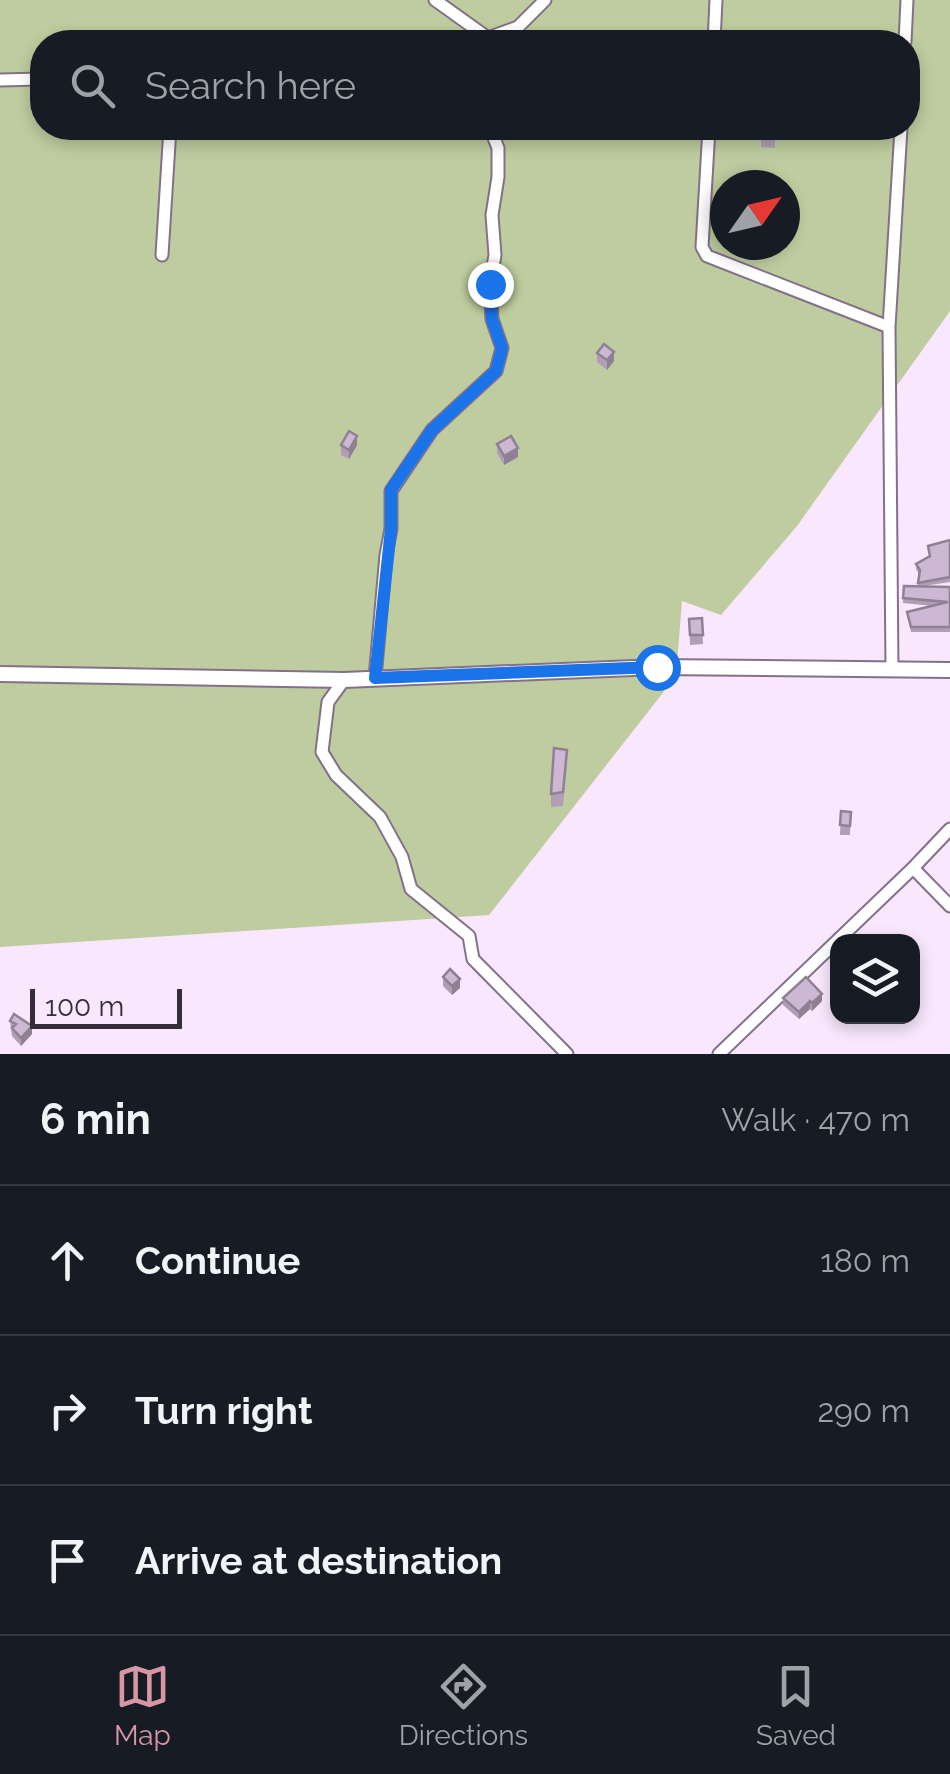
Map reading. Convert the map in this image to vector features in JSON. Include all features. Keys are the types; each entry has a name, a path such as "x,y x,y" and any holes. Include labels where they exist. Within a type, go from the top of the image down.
{"street":[{"path":"435,0 475,30"},
{"path":"511,30 545,0"},
{"path":"715,30 716,0"},
{"path":"906,30 907,0"},
{"path":"0,80 30,79"},
{"path":"162,255 169,140"},
{"path":"375,678 391,529 391,490 432,430 496,371 502,348 492,319 490,284 495,255 492,215 498,178 495,140"},
{"path":"708,140 702,247 707,256 889,327"},
{"path":"892,669 889,327 899,140"},
{"path":"0,674 344,680 657,667 950,670"},
{"path":"344,680 328,702 322,752 336,774 380,817 402,857 411,888 469,936 473,959 567,1054"},
{"path":"719,1054 950,829"},
{"path":"913,868 950,906"}],"green space":[{"path":"0,0 950,0 950,311 797,526 721,615 682,601 676,676 489,915 0,947"}],"building":[{"path":"604,344 614,352 607,360 597,353"},
{"path":"349,431 357,436 349,450 341,445"},
{"path":"511,436 518,448 504,456 497,444"},
{"path":"950,540 950,577 918,583 920,570 916,564 930,556 928,546"},
{"path":"904,586 950,587 950,627 911,627 907,612 948,602 903,598"},
{"path":"702,618 703,635 690,635 689,619"},
{"path":"554,748 567,750 563,792 551,794"},
{"path":"841,811 851,812 850,826 840,825"},
{"path":"450,969 460,979 452,986 443,977"},
{"path":"806,977 822,994 799,1012 783,998"},
{"path":"14,1014 32,1026 21,1038 12,1028 16,1024 10,1021"}],"route":[{"path":"490,284 492,319 502,348 496,371 432,430 391,490 391,529 375,678 657,667"}]}
